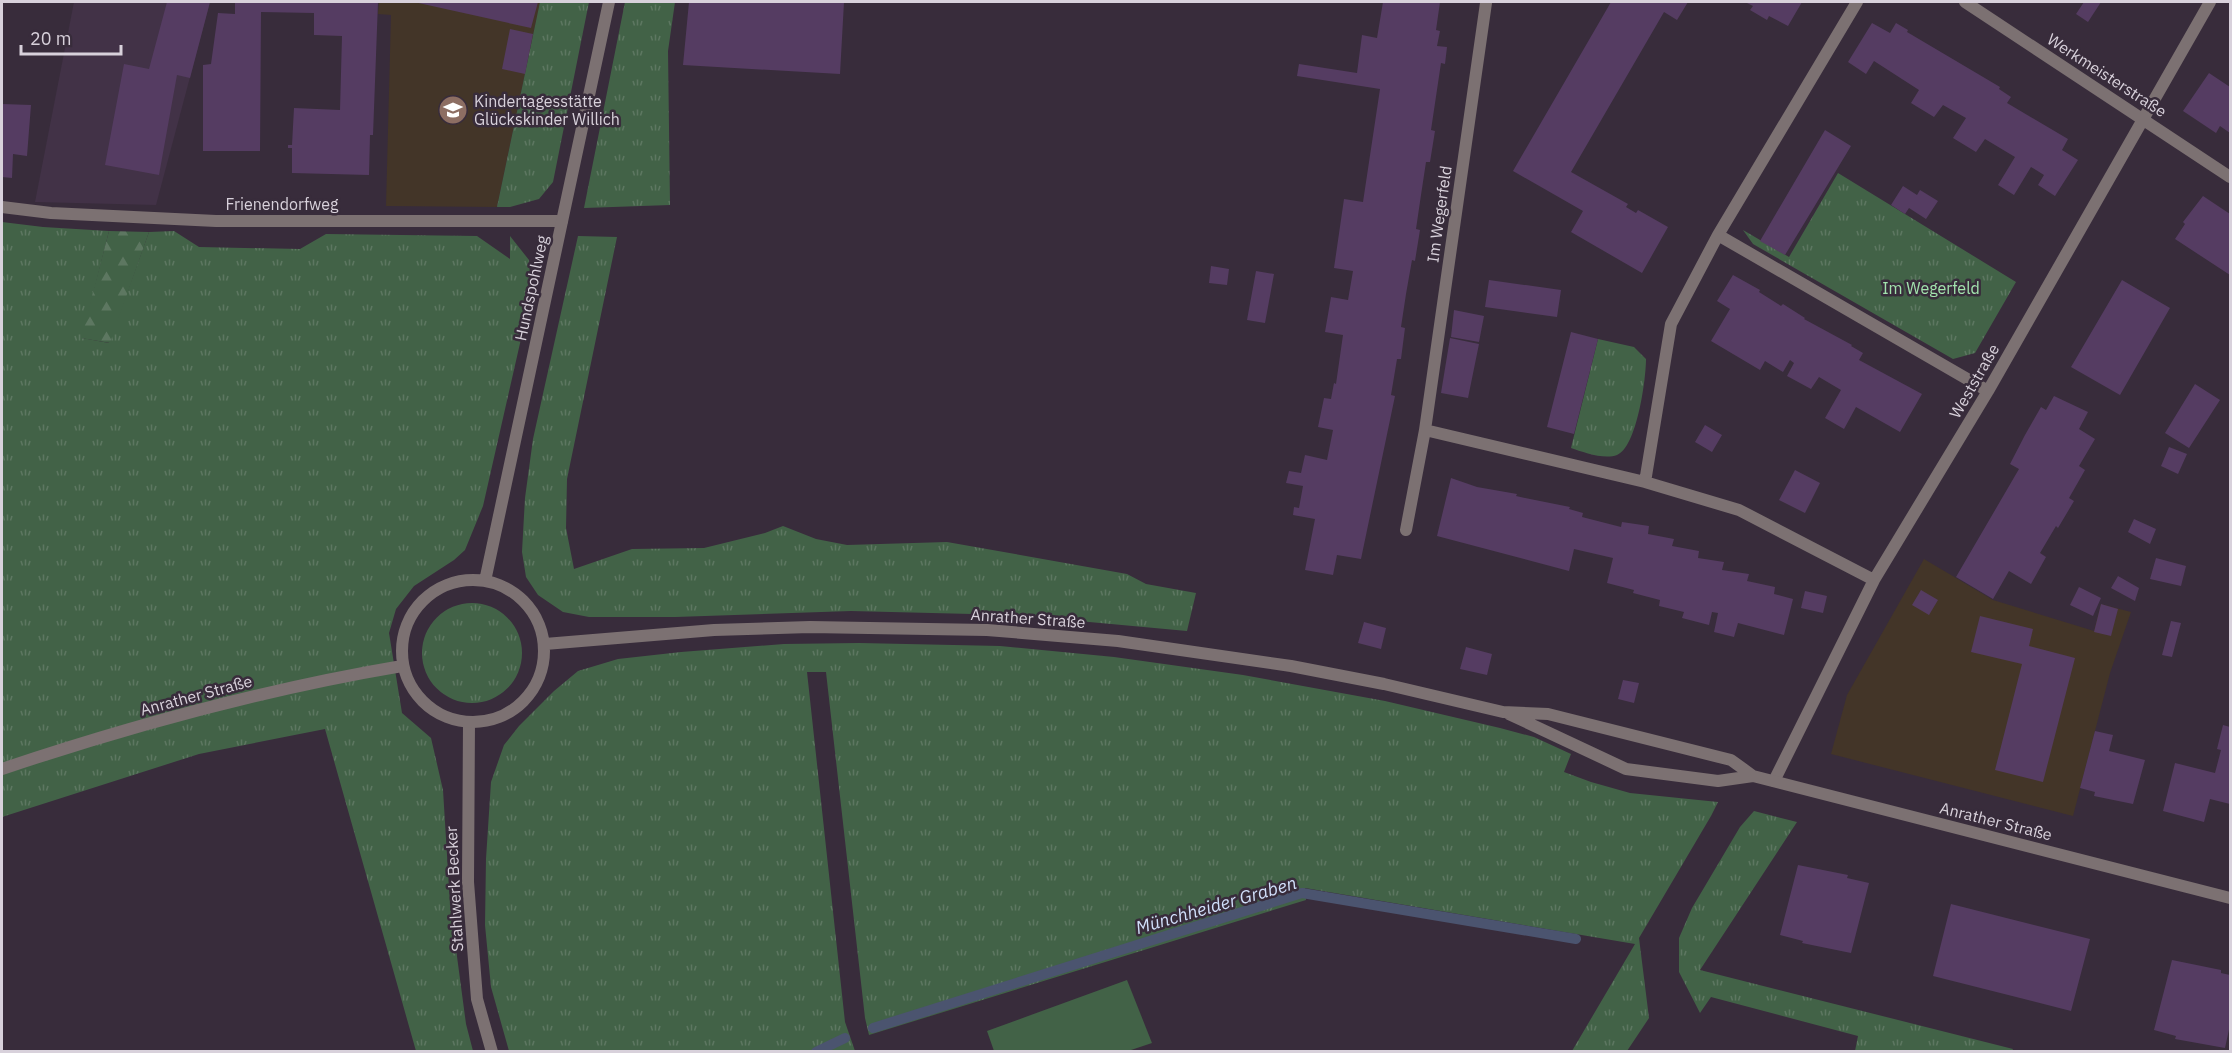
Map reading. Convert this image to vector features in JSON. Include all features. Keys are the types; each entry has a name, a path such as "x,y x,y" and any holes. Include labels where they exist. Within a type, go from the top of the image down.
{"street":[{"name":"Hundspohlweg","path":"485,581 609,2"},
{"path":"1645,482 1671,324 1718,235 1857,2"},
{"name":"Werkmeisterstraße","path":"1965,2 2230,177"},
{"name":"Weststraße","path":"1774,781 1874,580 1988,391 2210,2"},
{"name":"Im Wegerfeld","path":"1406,530 1425,430 1486,3"},
{"name":"Frienendorfweg","path":"2,207 51,213 216,221 562,221"},
{"path":"1718,235 1988,391"},
{"path":"1425,430 1645,482 1738,510 1874,580"},
{"path":"460,581 485,581 505,588 524,601 537,620 545,644 543,663 537,682 525,700 509,713 490,721 469,723 446,717 426,705 411,687 402,666 401,643 408,621 421,602 439,588 460,581"},
{"name":"Anrather Straße","path":"545,644 726,629 822,627 987,630 1118,641 1205,652 1384,684 1503,712 1548,714 1731,760 1753,776"},
{"name":"Anrather Straße","path":"2,769 228,702 307,683 402,666"},
{"name":"Anrather Straße","path":"1503,712 1626,769 1718,781 1753,776 2230,898"},
{"name":"Stahlwerk Becker","path":"469,723 468,882 477,999 492,1052"}],"shaded area":[{"path":"74,2 210,2 156,205 35,202"},
{"name":"Kindertagesstätte Glückskinder Willich","path":"379,2 540,2 497,207 386,206 391,15 378,14"},
{"path":"1924,559 1993,600 2094,631 2101,604 2131,612 2110,673 2073,816 1831,754 1847,695"}],"green space":[{"path":"540,2 589,2 553,182 539,199 510,207 497,207"},
{"path":"625,2 675,2 668,51 670,205 584,208"},
{"path":"1838,173 2016,282 1975,353 1953,359 1753,244 1743,230 1789,257"},
{"path":"2,222 109,231 82,338 109,343 149,232 174,231 199,247 300,249 326,234 477,236 510,259 510,236 529,260 531,295 483,506 465,550 454,560 414,586 396,609 389,633 402,713 431,738 443,790 450,904 466,1024 473,1051 416,1051 325,729 199,754 2,817"},
{"path":"109,231 149,232 110,343 81,338"},
{"path":"578,236 617,237 567,479 566,528 574,569 632,549 704,548 765,533 783,526 816,539 847,545 947,542 1127,574 1146,584 1196,593 1187,631 1013,615 851,611 675,617 589,617 563,612 538,595 526,577 522,552 525,498 533,439"},
{"path":"1598,339 1634,347 1646,359 1639,412 1630,439 1617,455 1606,457 1571,448"},
{"path":"472,603 491,607 508,617 518,634 522,653 518,672 508,689 491,699 472,703 453,699 436,689 426,672 422,653 426,634 436,617 453,607"},
{"path":"784,644 1000,646 1114,657 1243,675 1385,701 1534,737 1571,754 1564,772 1591,782 1630,793 1718,802 1639,938 1649,1018 1627,1051 1572,1051 1635,944 1305,888 1306,900 869,1035 865,1018 826,672 807,672 845,1022 855,1051 509,1051 491,987 485,925 486,859 491,782 504,745 519,726 578,671 618,659"},
{"path":"1754,811 1797,822 1700,970 2013,1049 2012,1051 1855,1051 1858,1036 1711,997 1700,1013 1679,972 1679,938 1692,908 1740,827"},
{"path":"1127,980 1152,1043 1128,1051 994,1051 987,1031"}],"building":[{"path":"167,2 210,2 190,78 177,75 159,175 105,165 124,64 149,69"},
{"path":"235,2 378,2 373,135 370,135 369,175 292,173 292,148 288,148 288,145 292,145 294,108 340,110 342,36 314,35 314,13 261,12 260,151 203,151 203,65 211,64 218,13 235,14"},
{"path":"414,2 538,2 531,28"},
{"path":"689,2 844,2 840,74 683,65"},
{"path":"1383,2 1440,2 1436,30 1440,31 1437,46 1447,47 1445,64 1441,63 1431,130 1435,131 1430,162 1426,162 1416,229 1420,230 1415,261 1412,260 1401,327 1405,328 1401,359 1397,359 1391,395 1395,396 1361,559 1337,555 1333,575 1305,570 1315,519 1293,515 1294,507 1299,508 1303,486 1286,483 1289,471 1301,473 1305,455 1327,460 1333,430 1318,427 1324,398 1331,399 1334,383 1336,384 1343,335 1325,332 1331,297 1348,300 1353,271 1334,268 1344,199 1363,202 1380,89 1297,76 1299,64 1357,73 1362,35 1377,38"},
{"path":"1611,2 1688,2 1677,20 1664,12 1571,172 1628,204 1626,207 1636,213 1638,210 1668,227 1642,273 1571,232 1583,211 1513,171"},
{"path":"1745,2 1802,2 1788,26 1769,16 1767,20 1750,10 1753,6"},
{"path":"2084,2 2101,2 2088,22 2076,14"},
{"path":"1872,23 1890,33 1896,23 1908,30 1907,32 2000,87 1999,89 2011,97 2007,103 2068,139 2062,150 2078,160 2055,196 2038,185 2044,175 2031,167 2014,195 1998,185 2015,157 1985,139 1976,152 1953,138 1966,118 1943,105 1934,117 1911,103 1919,90 1874,61 1866,74 1848,62"},
{"path":"510,29 533,34 525,74 502,69"},
{"path":"2209,73 2230,87 2230,133 2220,126 2216,133 2183,111"},
{"path":"2,104 31,105 27,156 13,154 12,178 2,177"},
{"path":"1825,130 1851,146 1785,255 1760,241"},
{"path":"1903,186 1917,195 1920,190 1938,201 1926,219 1909,208 1905,214 1891,205"},
{"path":"2203,196 2230,214 2230,275 2175,239 2185,224 2183,222"},
{"path":"1211,266 1229,269 1227,285 1209,283"},
{"path":"1256,271 1274,274 1265,323 1247,320"},
{"path":"1733,275 1760,290 1759,292 1781,306 1783,304 1804,319 1852,345 1863,353 1859,360 1922,394 1900,432 1856,407 1844,429 1825,418 1841,390 1819,377 1811,389 1787,376 1794,363 1790,360 1783,372 1765,361 1760,370 1711,341 1730,309 1717,301"},
{"path":"1489,280 1561,290 1557,317 1485,307"},
{"path":"2122,280 2170,308 2120,395 2071,367"},
{"path":"1454,310 1484,316 1479,342 1451,337"},
{"path":"1571,332 1598,339 1574,434 1547,427"},
{"path":"1450,338 1479,344 1468,398 1441,393"},
{"path":"2195,384 2220,400 2189,448 2165,433"},
{"path":"2054,396 2088,412 2079,429 2095,439 2079,466 2085,470 2069,498 2074,501 2040,553 2046,557 2031,584 2009,571 1993,599 1956,577 2019,469 2010,464 2025,435 2041,407 2046,410"},
{"path":"1705,425 1722,435 1712,452 1695,442"},
{"path":"2169,447 2187,454 2178,474 2161,466"},
{"path":"1795,470 1820,483 1805,513 1779,500"},
{"path":"1451,478 1477,487 1570,507 1569,509 1583,513 1582,517 1621,527 1622,522 1649,526 1648,534 1674,539 1672,546 1699,551 1698,558 1724,562 1722,570 1749,574 1747,581 1775,587 1774,594 1793,599 1784,635 1738,623 1734,637 1714,632 1718,613 1712,612 1709,625 1682,618 1684,612 1659,606 1660,600 1607,583 1613,558 1574,549 1569,571 1437,536"},
{"path":"2134,519 2156,529 2150,544 2128,532"},
{"path":"2156,558 2186,566 2181,586 2150,579"},
{"path":"2118,576 2139,588 2135,601 2111,588"},
{"path":"2079,587 2101,598 2093,616 2070,605"},
{"path":"1921,590 1938,600 1929,615 1912,605"},
{"path":"1805,591 1827,596 1823,613 1801,608"},
{"path":"2101,604 2118,609 2111,636 2094,632"},
{"path":"1980,616 2033,629 2029,646 2075,658 2043,782 1995,770 2022,664 1971,652"},
{"path":"2171,621 2181,623 2172,657 2162,655"},
{"path":"1364,622 1386,628 1381,649 1358,643"},
{"path":"1466,647 1492,654 1487,675 1460,669"},
{"path":"1623,680 1639,683 1634,703 1618,699"},
{"path":"2223,725 2230,727 2230,804 2210,799 2204,822 2163,811 2175,763 2215,773 2221,750 2217,749"},
{"path":"2095,731 2113,735 2109,751 2145,760 2133,804 2094,796 2095,792 2080,788"},
{"path":"1798,865 1848,875 1847,878 1869,883 1851,953 1802,943 1803,941 1780,935"},
{"path":"1951,904 2090,939 2071,1011 1933,976"},
{"path":"2172,960 2221,970 2221,973 2230,975 2230,1025 2225,1048 2175,1039 2176,1036 2154,1030"}],"waterway":[{"name":"Münchheider Graben","path":"873,1028 1302,893 1576,939"},
{"name":"Münchheider Graben","path":"816,1052 845,1038"}],"place":[{"name":"Kindertagesstätte Glückskinder Willich","path":"453,110"}]}
